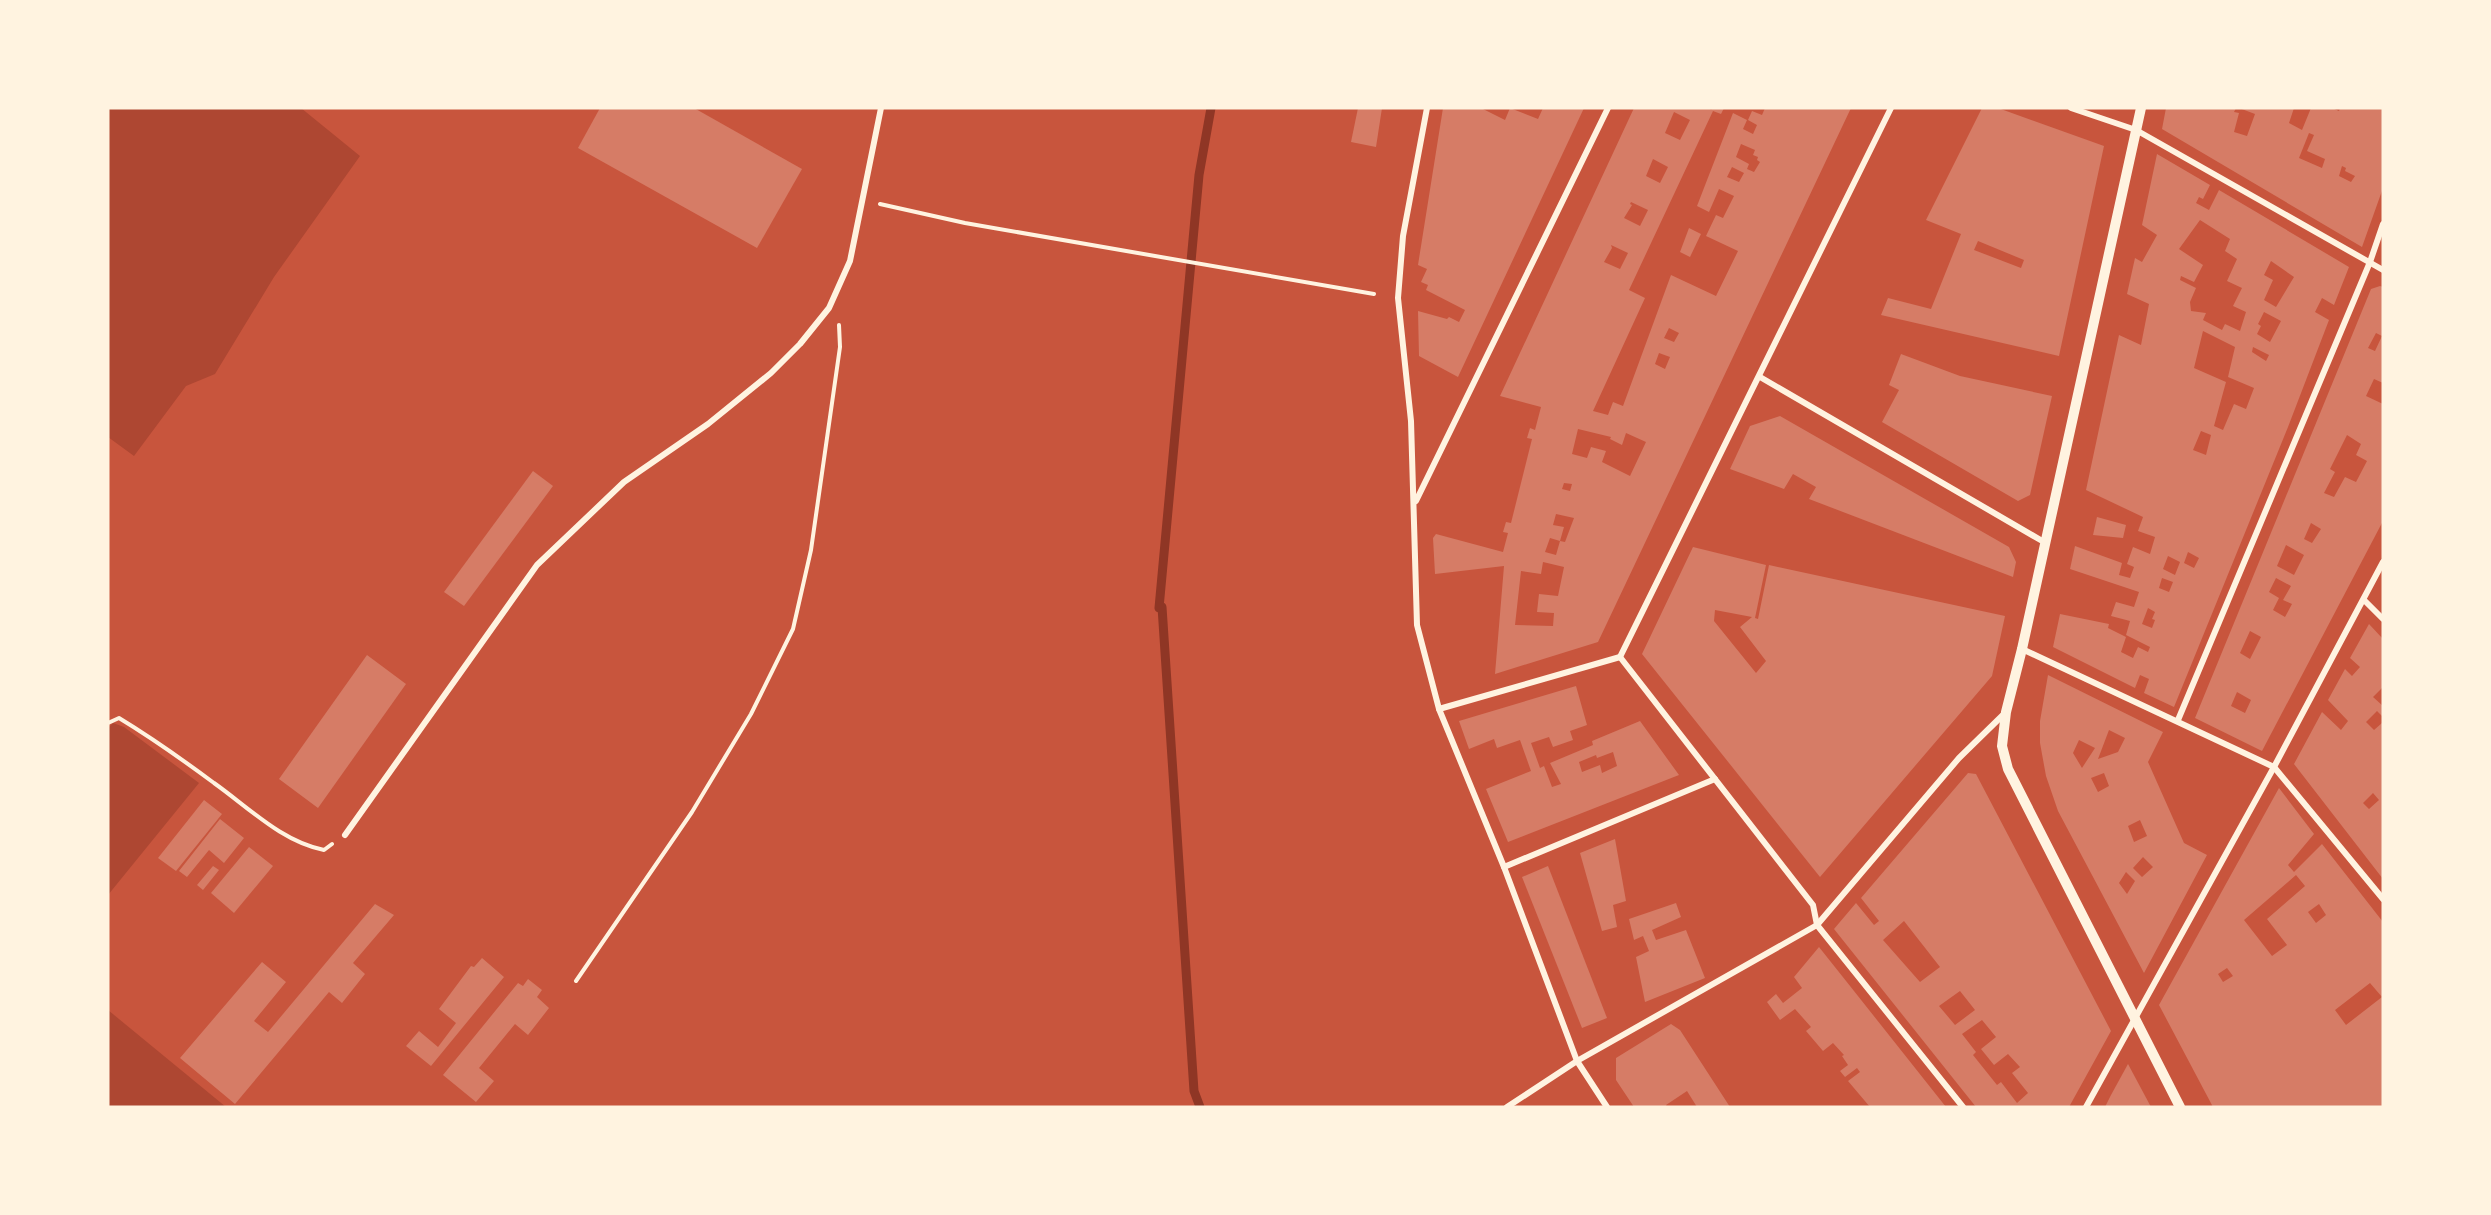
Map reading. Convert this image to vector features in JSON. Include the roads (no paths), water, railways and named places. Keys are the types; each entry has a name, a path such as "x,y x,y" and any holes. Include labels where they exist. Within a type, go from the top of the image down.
{"street":[{"path":"345,835 537,565 624,482 708,424 771,373 800,344 829,308 850,261 881,108"},
{"path":"1427,108 1403,236 1398,297 1411,421 1417,625 1439,709 1504,867 1577,1060 1606,1107"},
{"path":"1415,502 1608,108"},
{"path":"1439,709 1620,657 1891,108"},
{"path":"2072,108 2136,130 2383,270"},
{"path":"2140,108 2022,649 2006,712 2002,746 2008,769 2180,1107"},
{"path":"2178,720 2370,262 2383,224"},
{"path":"1760,377 2044,542"},
{"path":"2086,1107 2274,767 2383,562"},
{"path":"2364,600 2383,619"},
{"path":"2022,649 2178,720 2274,767 2383,899"},
{"path":"1620,657 1813,905 1817,925 1963,1107"},
{"path":"1507,1107 1577,1060 1817,925 1959,758 2006,712"},
{"path":"1504,867 1715,778"}],"waterway":[{"path":"1200,1107 1194,1091 1162,607 1159,608 1199,175 1211,108"}]}
